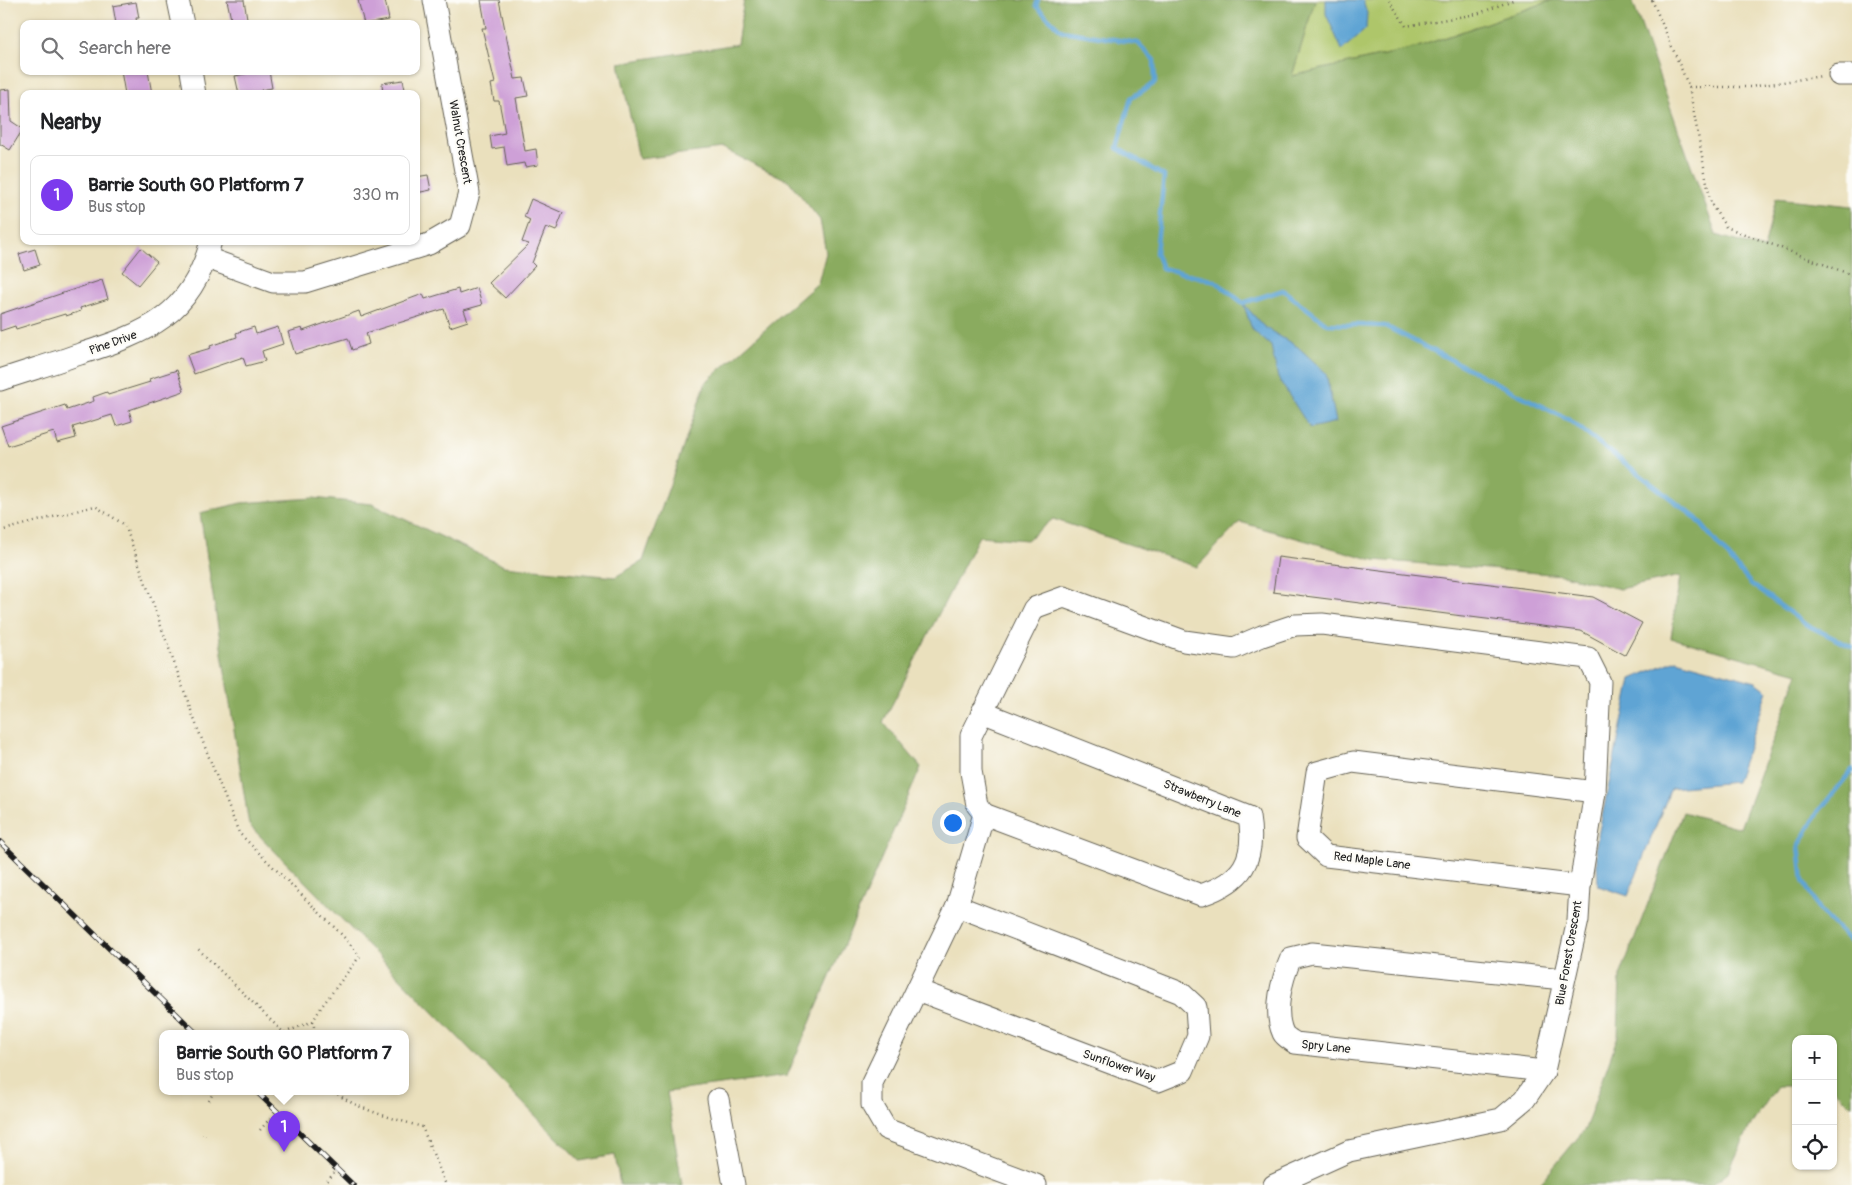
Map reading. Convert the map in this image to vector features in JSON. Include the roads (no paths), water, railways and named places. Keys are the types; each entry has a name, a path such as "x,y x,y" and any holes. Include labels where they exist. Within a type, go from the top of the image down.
{"street":[{"path":"178,0 182,20"},
{"name":"Walnut Crescent","path":"209,249 273,282 305,282 429,244 460,226 469,193 434,0"},
{"path":"192,75 194,90"},
{"name":"Pine Drive","path":"0,380 113,344 142,332 163,318 184,299 198,278 209,249"},
{"name":"Blue Forest Crescent","path":"982,712 1034,608 1064,596 1184,641 1234,648 1295,625 1322,624 1588,658 1600,682 1594,792 1580,886 1578,920 1544,1071 1525,1099 1501,1119 1350,1151 1274,1185"},
{"path":"982,712 971,736 971,772 977,805 984,814 957,906 872,1083 872,1105 886,1129 1023,1183"},
{"name":"Strawberry Lane","path":"982,712 1249,817 1252,840 1242,872 1220,889 1201,895 984,814"},
{"name":"Red Maple Lane","path":"1580,886 1326,856 1307,838 1314,791 1317,772 1353,762 1594,792"},
{"name":"Sunflower Way","path":"917,990 1158,1081 1183,1072 1198,1036 1196,1007 1181,993 957,906"},
{"name":"Spry Lane","path":"1544,1071 1295,1043 1284,1035 1278,1014 1284,972 1291,958 1312,953 1563,980"},
{"path":"718,1099 734,1185"}],"water":[{"path":"1326,0 1363,0 1367,13 1366,29 1342,50 1326,14"},
{"path":"1243,303 1264,327 1298,347 1326,373 1336,422 1310,428 1278,378 1271,346 1252,329"},
{"path":"1676,660 1756,682 1768,691 1736,782 1671,788 1628,896 1598,886 1596,845 1631,679"}],"waterway":[{"path":"1038,0 1036,6 1062,31 1138,43 1154,60 1155,83 1131,98 1117,148 1164,176 1156,253 1162,268 1215,281 1243,303 1283,290 1327,324 1385,326 1569,420 1696,518 1750,583 1805,624 1852,647"},
{"path":"1852,770 1818,812 1799,846 1803,881 1819,910 1852,943"}],"railway":[{"path":"0,842 193,1030"},
{"path":"260,1095 353,1185"}],"place":[{"name":"Barrie South GO Platform 7","path":"284,1152"}]}
